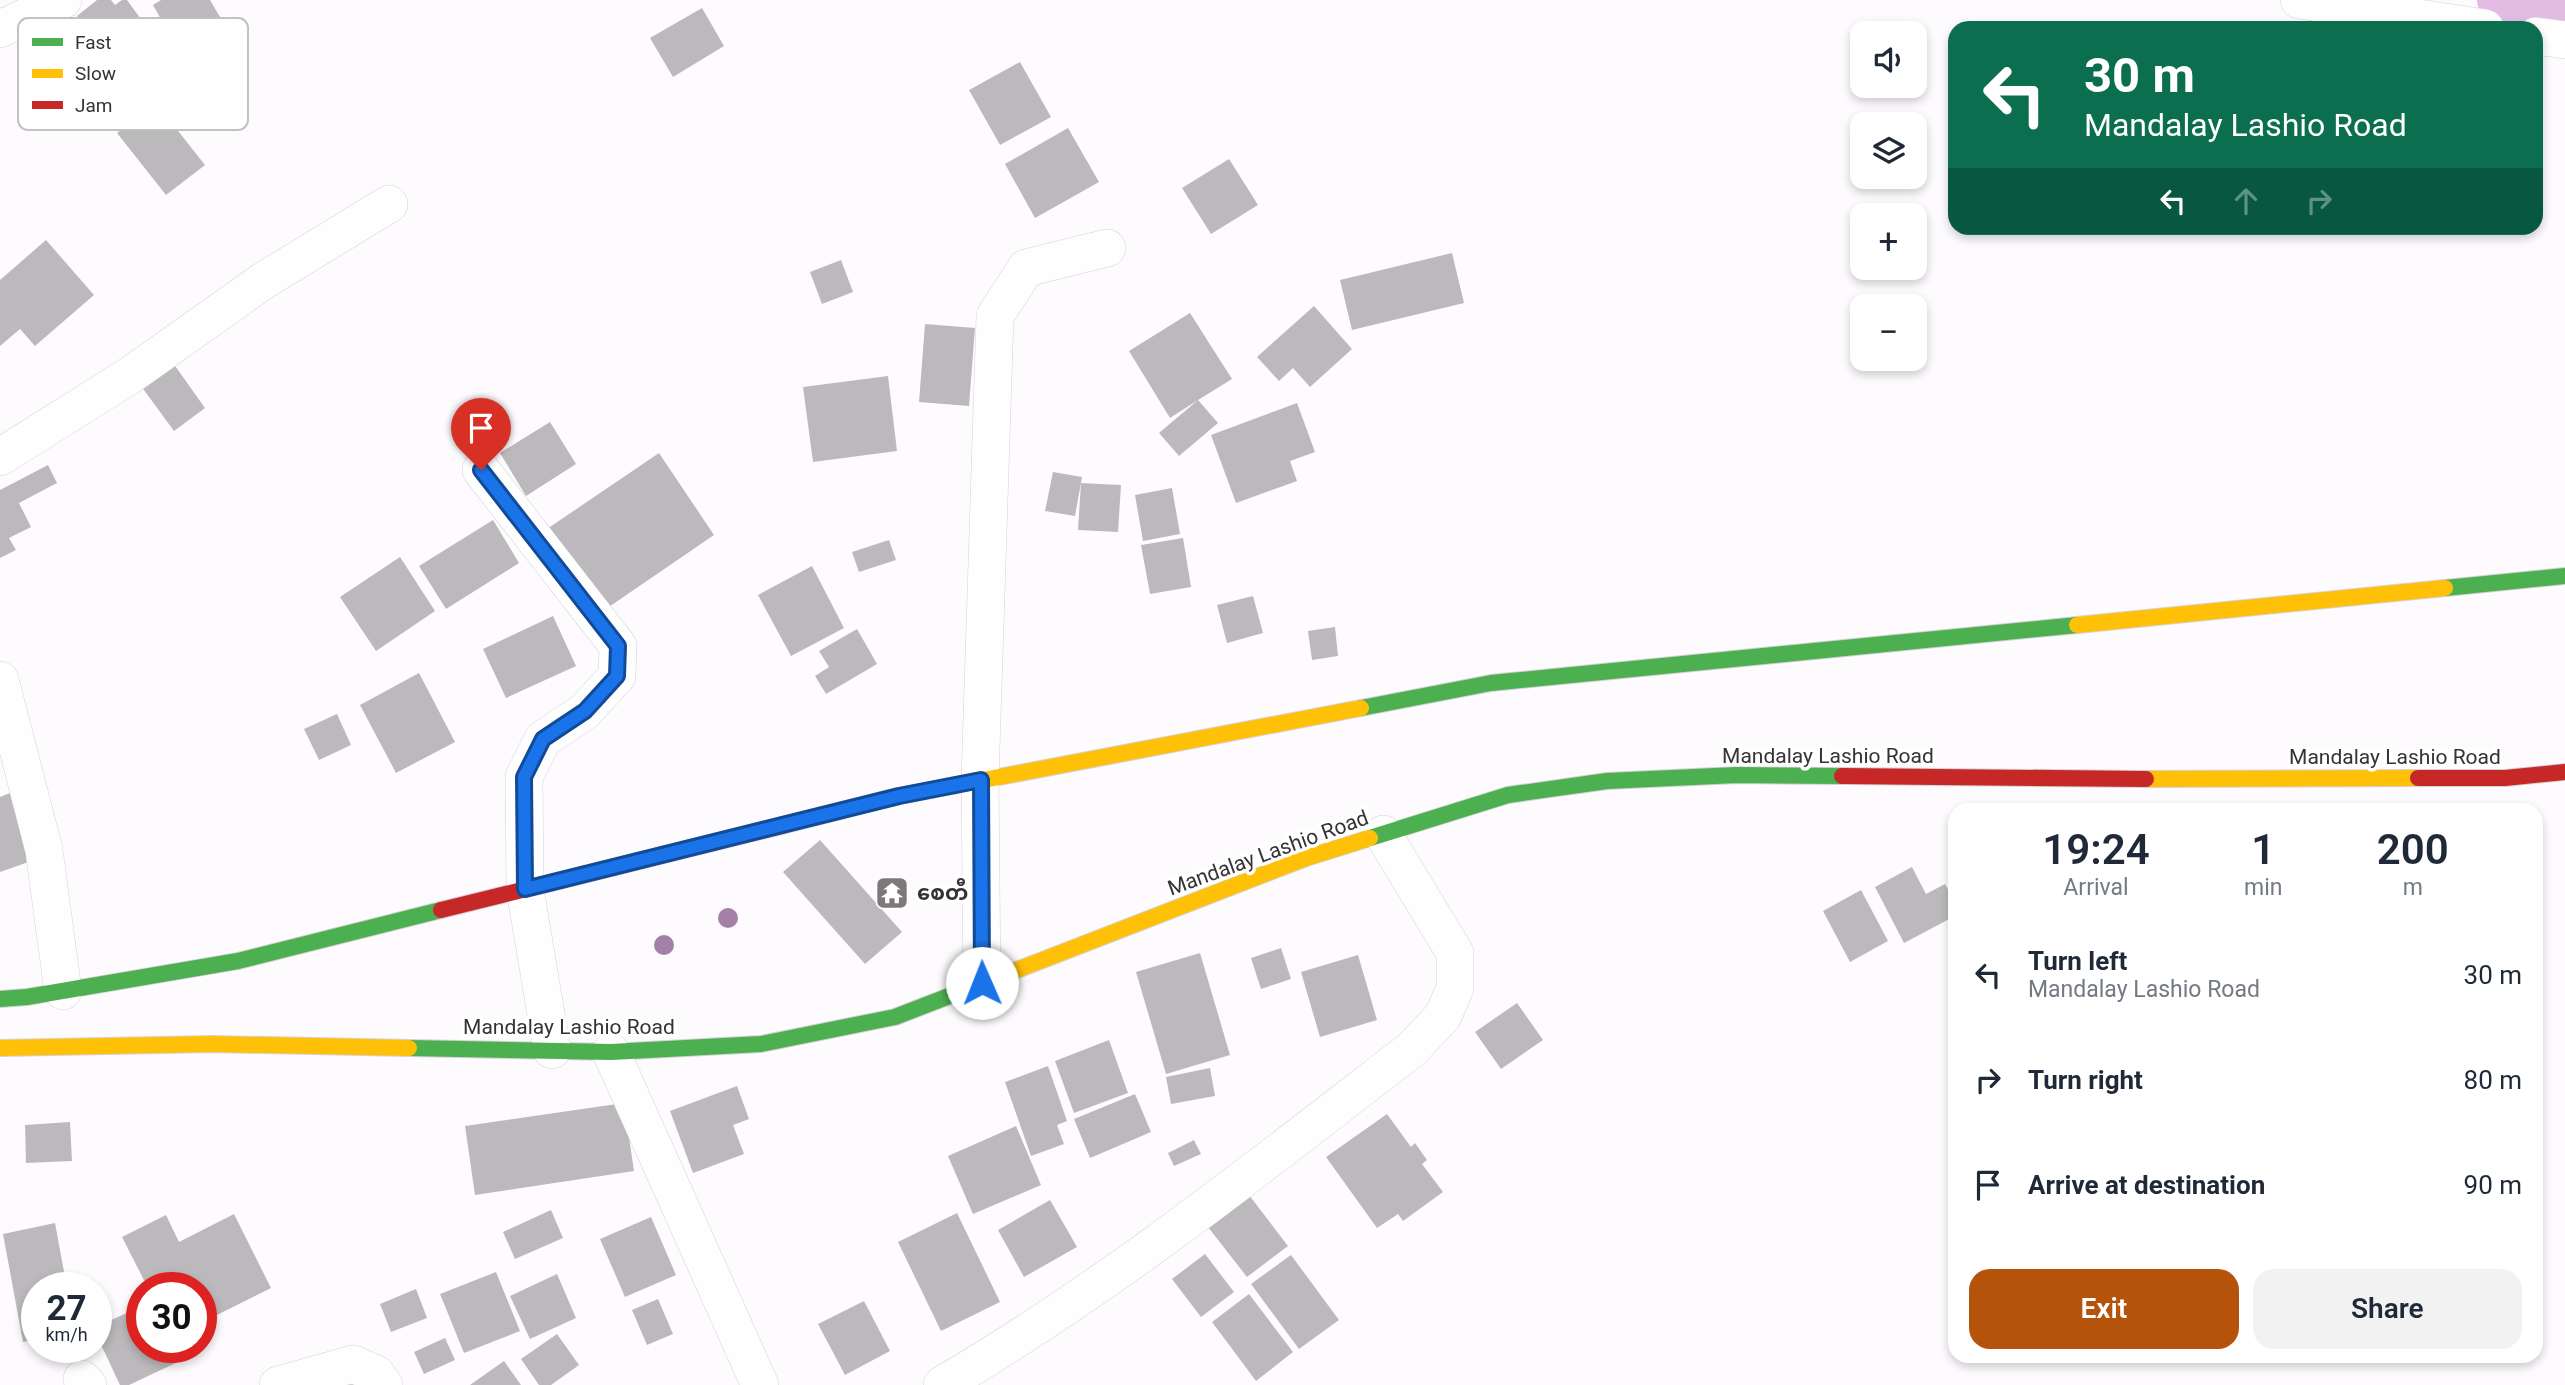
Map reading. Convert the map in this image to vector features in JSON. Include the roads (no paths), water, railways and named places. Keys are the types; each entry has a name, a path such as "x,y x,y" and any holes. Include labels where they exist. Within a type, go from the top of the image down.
{"highway":[{"path":"0,999 27,997 238,961 899,796 1491,683 2565,576"},
{"name":"Mandalay Lashio Road","path":"0,1048 212,1044 611,1052 761,1044 895,1017 1306,858 1508,795 1608,781 1737,775 2123,779 2505,778 2565,772"}],"street":[{"path":"24,18 63,0"},
{"path":"2299,0 2438,21"},
{"path":"0,29 18,21"},
{"path":"2543,37 2565,40"},
{"path":"0,457 130,376 263,281 390,204"},
{"path":"982,983 981,780 995,316 1026,268 1107,248"},
{"path":"481,470 618,646 617,676 585,711 543,739 524,777 525,889 552,1050"},
{"path":"0,680 44,850 63,991"},
{"path":"942,1385 1007,1347 1183,1226 1412,1049 1443,1016 1455,988 1455,953 1383,834"},
{"path":"611,1052 760,1385"},
{"path":"278,1385 354,1364 376,1374 384,1385"}],"waterway":[{"path":"2498,0 2565,14"}],"place":[{"name":"စေတီ","path":"892,893"}]}
